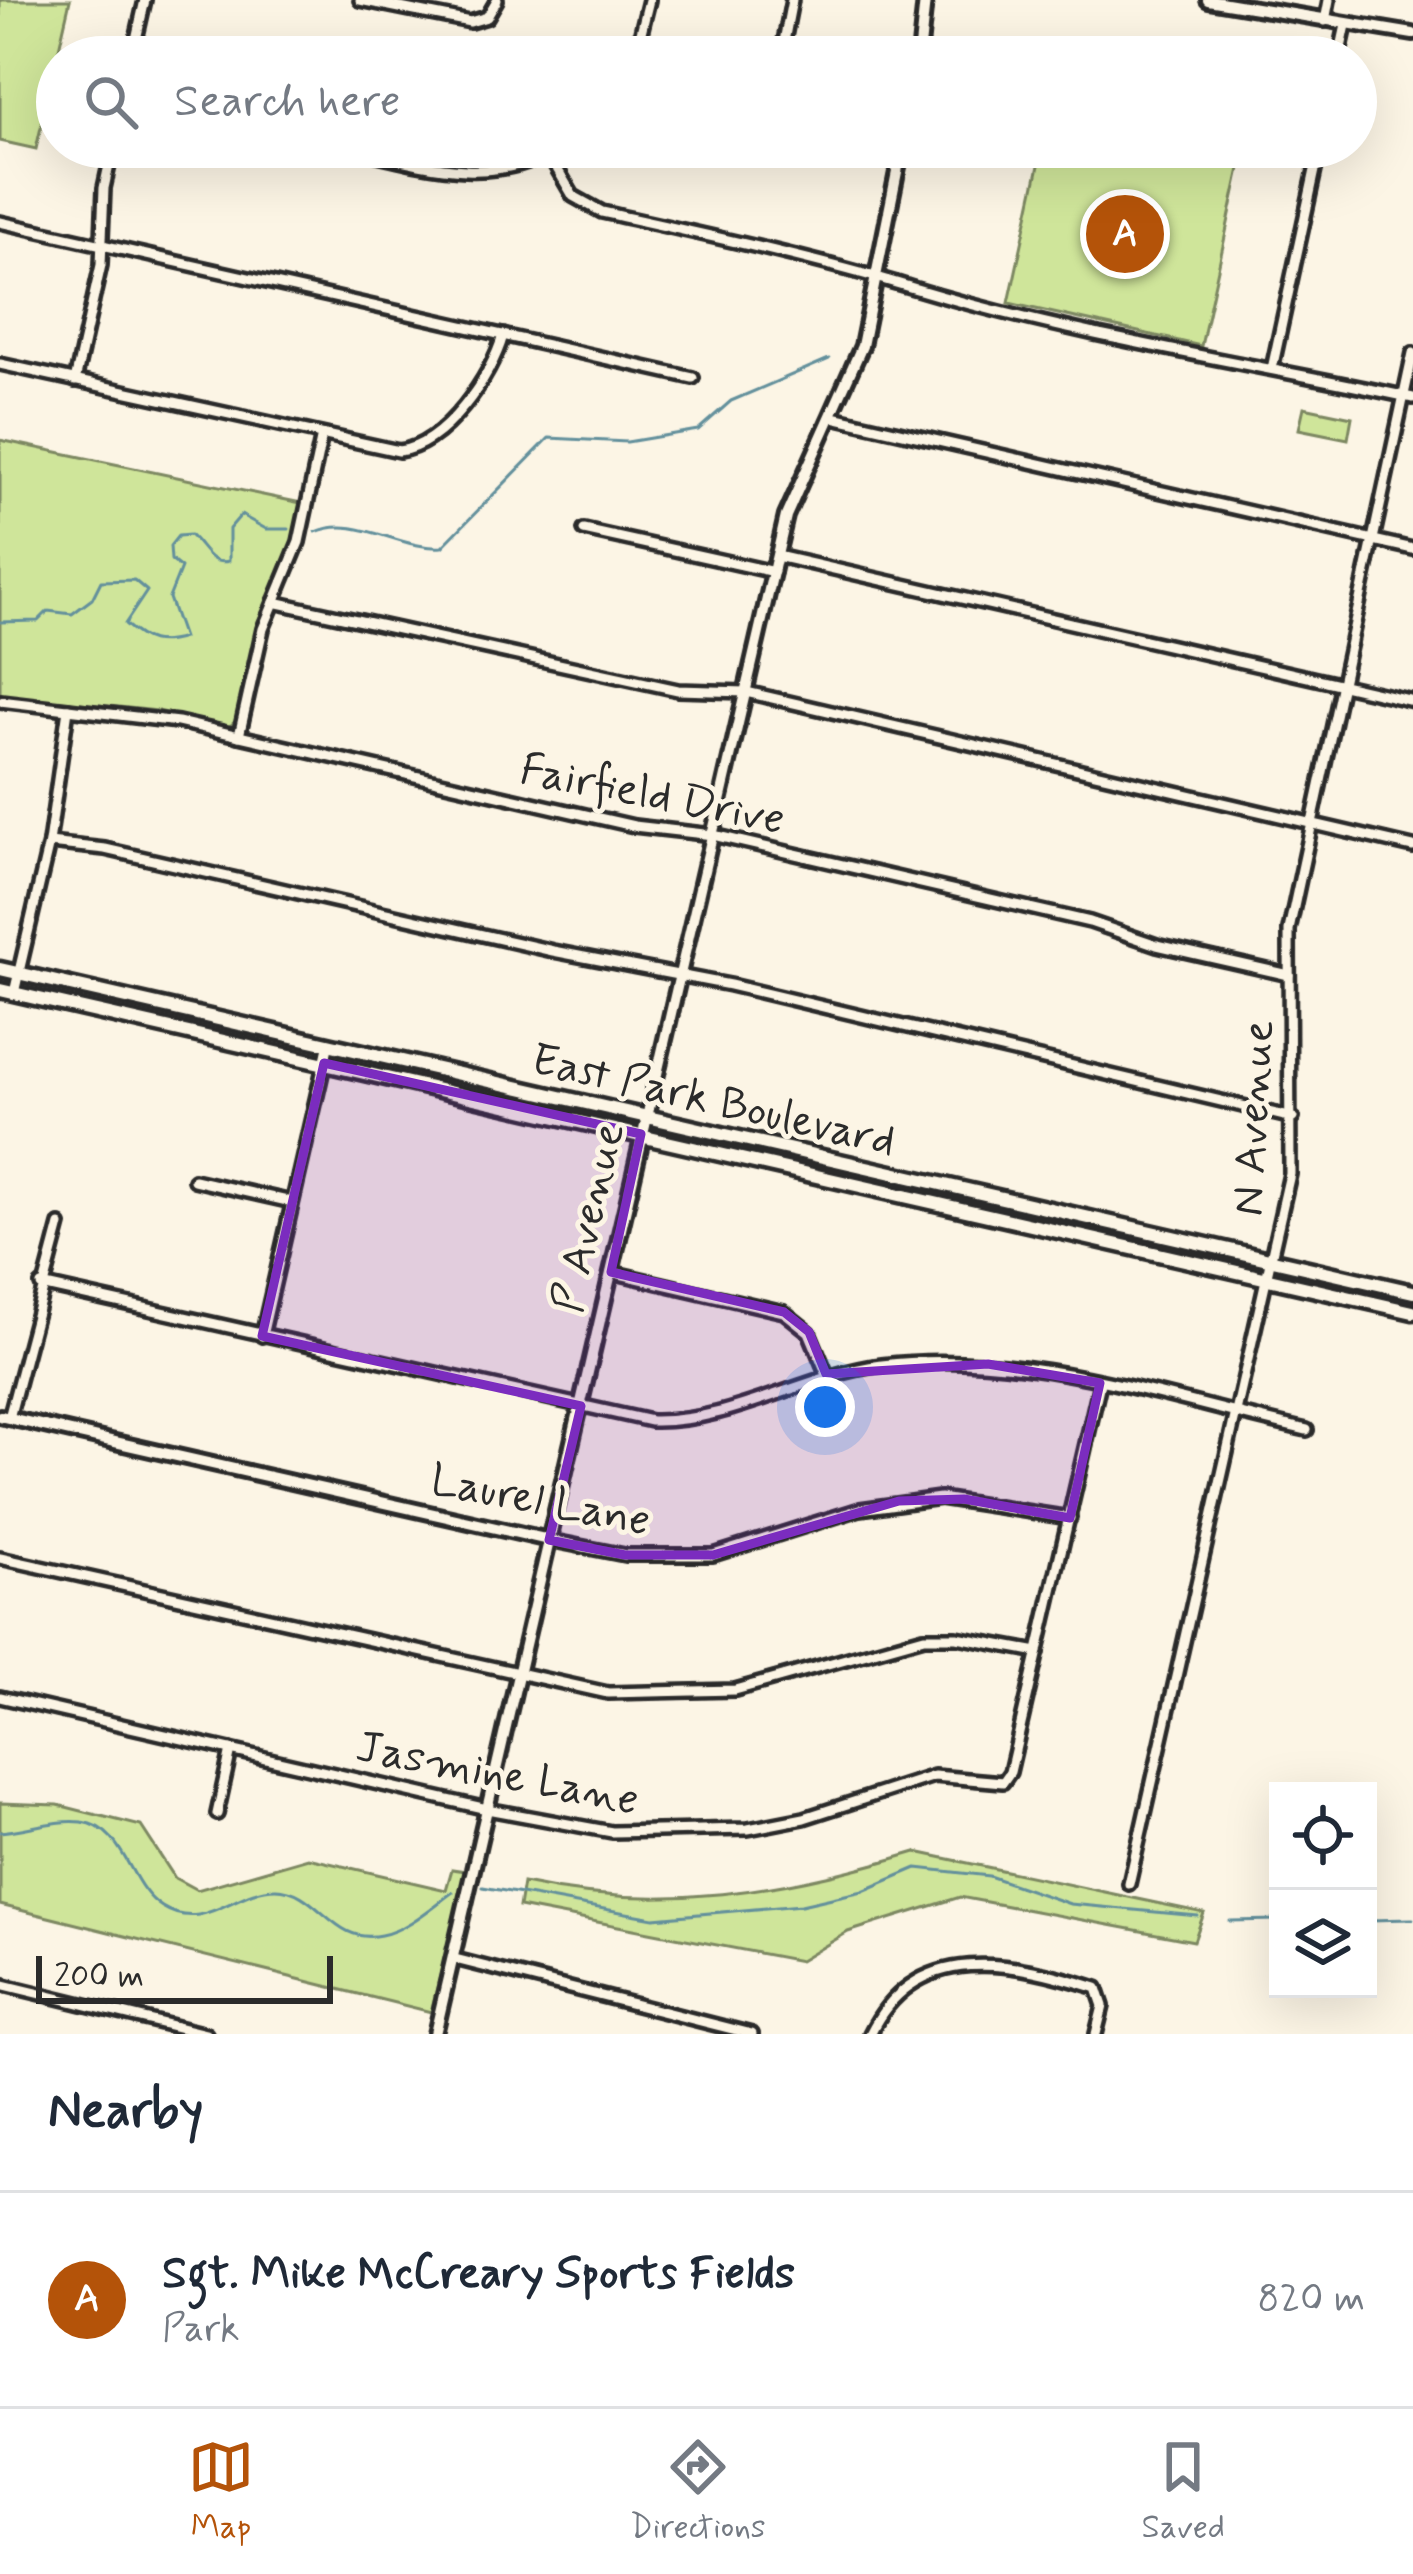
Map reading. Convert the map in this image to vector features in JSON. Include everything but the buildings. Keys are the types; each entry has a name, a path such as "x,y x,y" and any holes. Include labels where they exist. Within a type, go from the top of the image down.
{"main road":[{"name":"East Park Boulevard","path":"0,968 328,1047 1413,1292"},
{"name":"East Park Boulevard","path":"7,991 1413,1312"},
{"path":"112,1015 117,995"}],"street":[{"path":"137,36 145,0"},
{"path":"359,0 470,22 487,17 497,0"},
{"path":"640,36 649,0"},
{"path":"785,36 792,0"},
{"path":"922,36 926,0"},
{"path":"1208,0 1413,34"},
{"path":"1324,21 1329,0"},
{"path":"1344,36 1346,25"},
{"path":"75,381 102,245 108,168"},
{"path":"559,168 565,186 591,208 877,275 913,288 1408,397"},
{"name":"P Avenue","path":"436,2034 791,498 862,346 898,168"},
{"path":"1272,369 1315,168"},
{"path":"0,222 693,378"},
{"path":"0,364 393,451 415,448 488,373 503,335"},
{"name":"N Avenue","path":"1130,1884 1290,1174 1289,930 1408,397 1413,353"},
{"path":"832,417 1413,549"},
{"path":"238,736 274,602 299,542 322,435"},
{"path":"584,530 774,572"},
{"path":"777,556 1413,700"},
{"path":"274,602 678,690 746,692 1413,847"},
{"name":"Fairfield Drive","path":"0,700 136,715 634,826 713,835 1090,922 1157,945 1289,975"},
{"path":"7,991 19,973 49,843 68,709"},
{"path":"49,843 106,849 679,975 1293,1118"},
{"path":"262,1336 328,1047"},
{"path":"194,1180 292,1202"},
{"path":"4,1417 60,1225"},
{"path":"611,1272 784,1312 809,1332 827,1375"},
{"path":"40,1285 651,1421 715,1413 827,1375 893,1364 988,1364 1100,1383 1307,1430"},
{"name":"Jasmine Lane","path":"0,1697 488,1809 612,1832 730,1831 804,1818 934,1776 1003,1782 1010,1772 1100,1383"},
{"name":"Laurel Lane","path":"4,1417 625,1556 713,1556 860,1509 940,1498 1070,1518"},
{"path":"0,1558 608,1693 692,1695 772,1683 924,1637 957,1637 1038,1652"},
{"path":"217,1814 231,1750"},
{"path":"455,1959 752,2034"},
{"path":"870,2034 907,1986 936,1970 964,1963 993,1963 1097,1988 1100,2016 1096,2034"},
{"path":"0,1984 206,2034"}],"highlighted area":[{"path":"324,1063 641,1134 611,1272 784,1312 809,1332 826,1374 988,1364 1100,1383 1070,1518 964,1499 899,1501 713,1555 625,1555 549,1540 581,1406 262,1336"}],"green space":[{"path":"0,0 70,0 62,36 36,36 36,149 0,141"},
{"path":"1038,168 1240,168 1201,346 1009,303"},
{"path":"1304,407 1352,417 1348,439 1299,429"},
{"path":"0,440 301,503 288,557 258,621 237,720 229,727 158,711 0,695"},
{"path":"0,1803 58,1805 141,1826 175,1878 197,1890 308,1858 446,1890 452,1869 466,1871 431,2012 0,1905"},
{"path":"916,1852 1204,1913 1194,1941 960,1897 848,1932 800,1961 519,1907 523,1883 624,1896 722,1894 819,1878"}],"waterway":[{"path":"316,532 347,527 442,547 549,438 627,442 698,430 731,401 829,359"},
{"path":"0,622 38,621 48,611 72,614 92,599 101,581 134,580 147,591 125,624 152,641 183,638 169,598 181,568 171,560 170,546 178,536 190,535 222,562 229,561 229,529 241,515 266,529 289,529"},
{"path":"0,1832 62,1822 97,1827 118,1846 151,1898 162,1907 192,1916 276,1889 291,1891 350,1932 381,1935 410,1923 453,1892"},
{"path":"483,1887 654,1918 801,1905 863,1891 917,1868 989,1876 1070,1904 1198,1916"},
{"path":"1377,1920 1413,1919"},
{"path":"1230,1921 1269,1920"}],"place":[{"name":"Sgt. Mike McCreary Sports Fields","path":"1125,234"}]}
